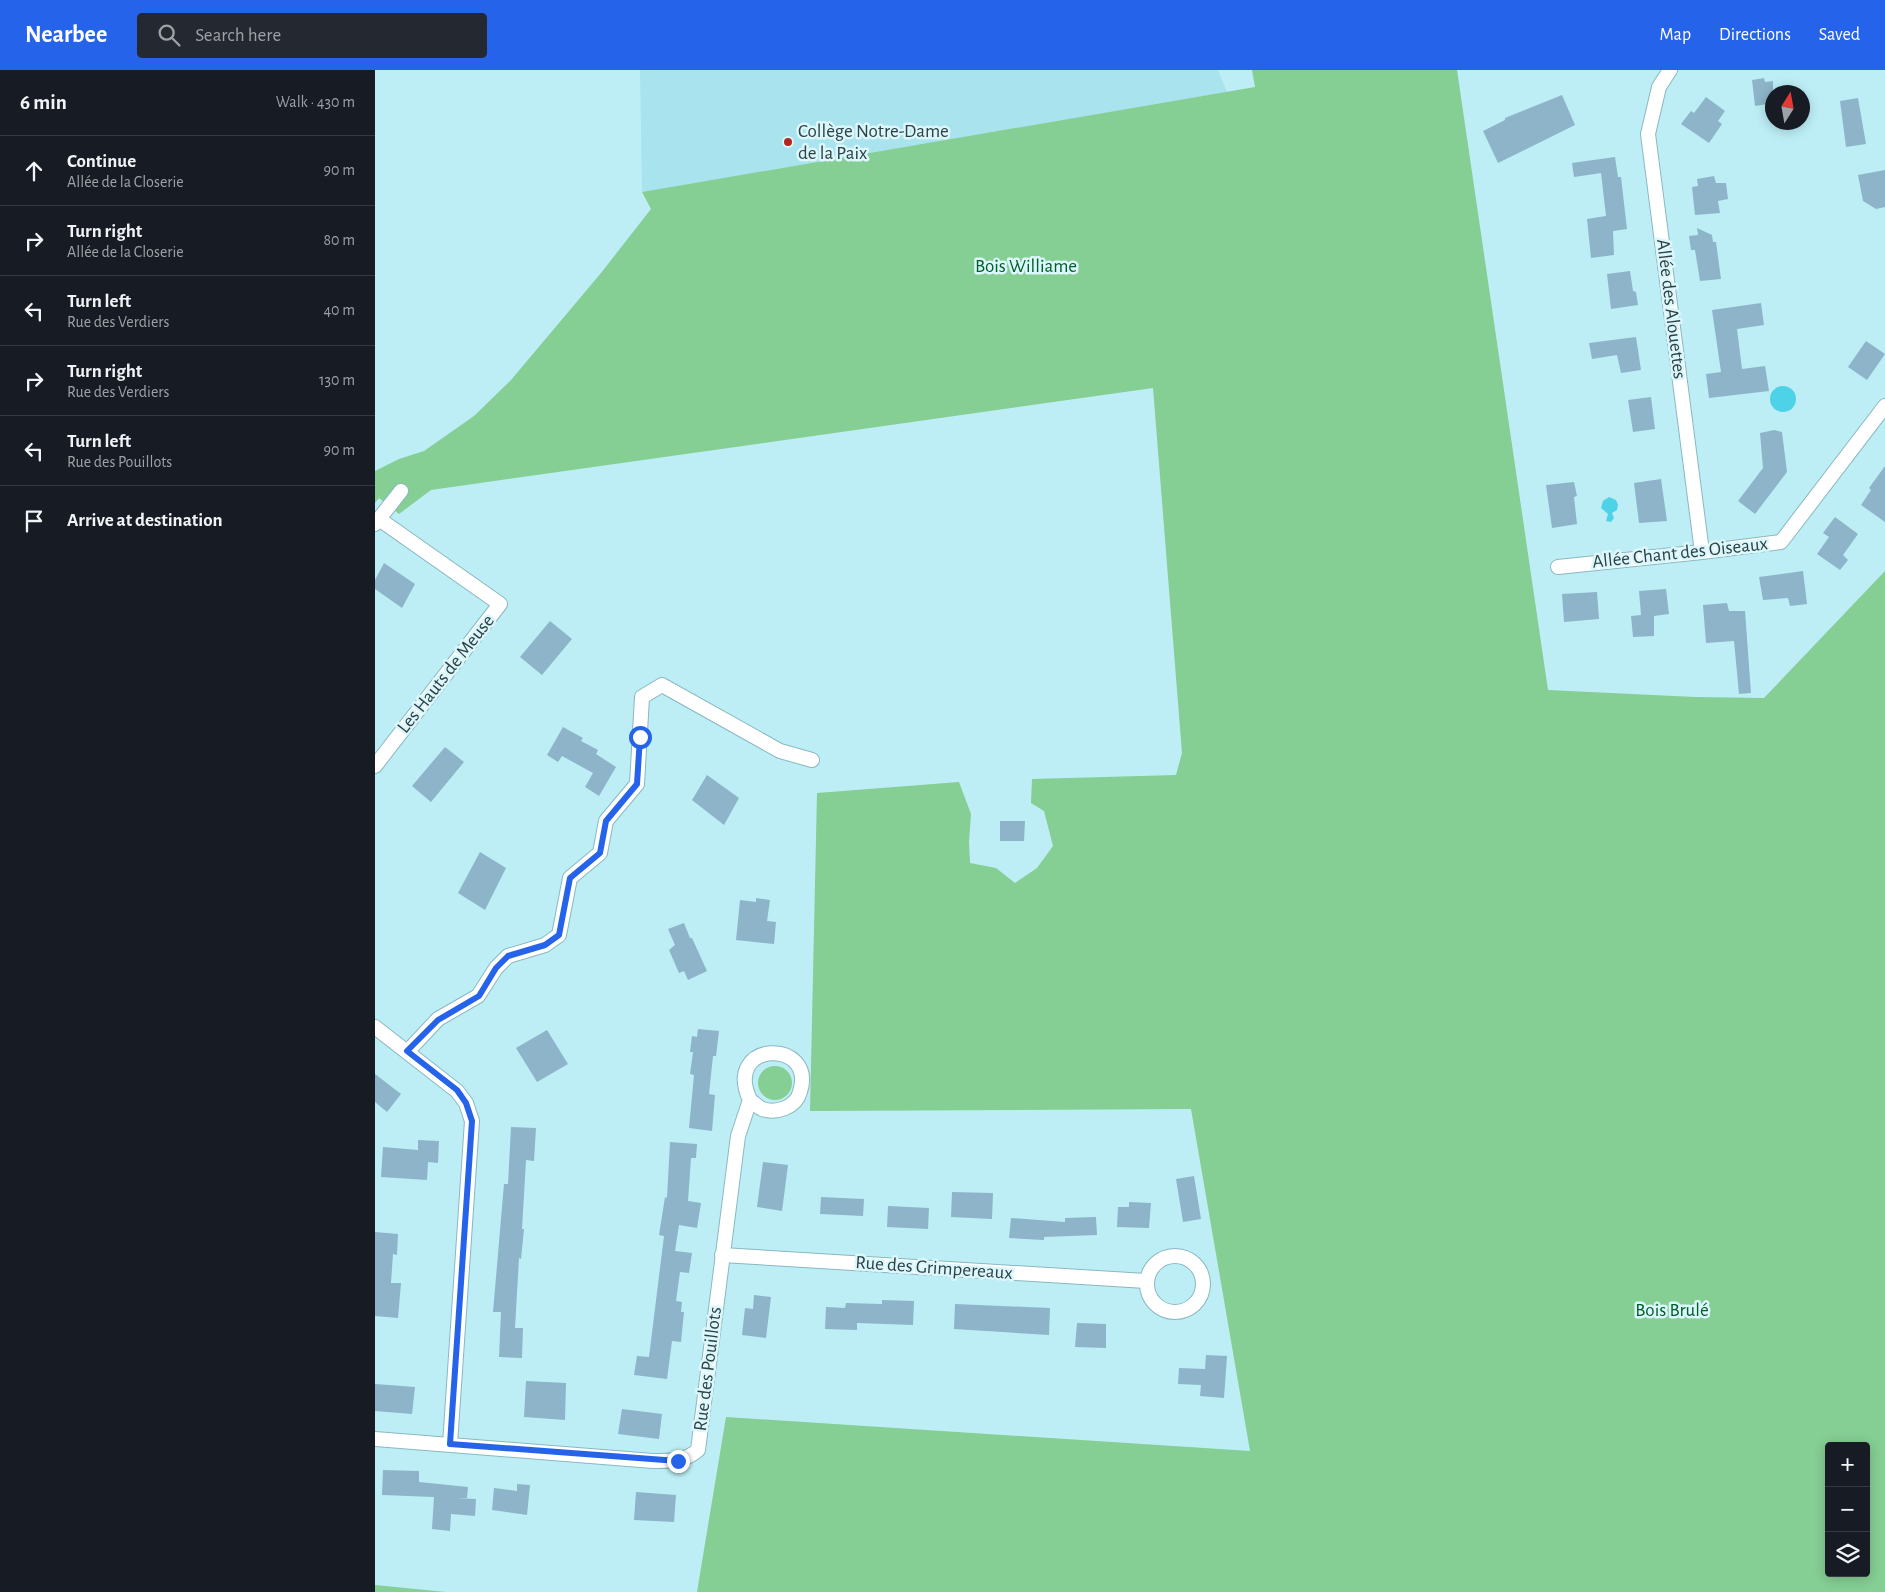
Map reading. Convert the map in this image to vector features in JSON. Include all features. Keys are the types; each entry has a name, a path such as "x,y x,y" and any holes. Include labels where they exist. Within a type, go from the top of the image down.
{"street":[{"name":"Allée des Alouettes","path":"1670,70 1659,88 1648,134 1702,552"},
{"name":"Allée Chant des Oiseaux","path":"1558,567 1781,542 1885,406"},
{"path":"377,521 401,491"},
{"name":"Les Hauts de Meuse","path":"375,766 500,604 377,521"},
{"path":"407,1051 438,1020 479,996 496,968 508,956 545,945 559,935 570,878 600,853 606,821 637,784 642,697 662,685 780,751 812,760"},
{"path":"375,1027 457,1090 466,1103 472,1121 450,1444 375,1439"},
{"path":"779,1052 792,1058 801,1069 803,1083 799,1096 789,1106 775,1111 761,1108 750,1100 744,1087 745,1072 752,1060 764,1053 779,1052"},
{"name":"Rue des Pouillots","path":"450,1444 653,1461 678,1461 690,1457 698,1450 738,1136 750,1100"},
{"name":"Rue des Grimpereaux","path":"722,1255 1146,1282"},
{"path":"1174,1255 1187,1258 1198,1266 1203,1279 1202,1293 1195,1305 1183,1312 1169,1312 1157,1306 1148,1295 1146,1282 1150,1268 1160,1259 1174,1255"}],"shaded area":[{"name":"Collège Notre-Dame de la Paix","path":"640,70 1218,70 1227,92 642,192"}],"green space":[{"path":"1252,70 1457,70 1548,690 1695,697 1764,698 1885,571 1885,1592 697,1592 726,1417 1250,1451 1191,1109 810,1111 817,793 959,782 971,814 970,863 996,868 1015,883 1037,868 1053,846 1044,811 1031,803 1032,779 1176,775 1182,753 1153,388 431,490 399,514 379,498 375,503 375,471 399,459 424,451 474,416 511,380 601,273 651,209 642,192 1255,87"},
{"path":"775,1066 787,1071 792,1083 787,1095 775,1100 763,1095 758,1083 763,1071"},
{"path":"375,1585 446,1592 375,1592"}],"water":[{"path":"1783,386 1792,390 1796,399 1792,408 1783,412 1774,408 1770,399 1774,390"},
{"path":"1609,497 1616,500 1618,505 1617,510 1612,513 1614,518 1611,522 1606,521 1608,514 1601,508 1603,501"}],"building":[{"path":"1764,78 1765,82 1773,81 1773,85 1765,85 1765,104 1755,106 1752,80"},
{"path":"1562,95 1575,125 1498,163 1483,131 1505,120 1505,118"},
{"path":"1706,97 1725,111 1718,121 1722,124 1709,143 1681,124 1691,111 1694,113"},
{"path":"1858,98 1866,144 1846,147 1840,101"},
{"path":"1615,157 1618,177 1621,177 1627,229 1613,231 1614,255 1591,258 1587,219 1606,216 1601,173 1574,177 1572,163"},
{"path":"1885,170 1885,207 1876,209 1863,201 1858,175"},
{"path":"1714,176 1716,183 1726,183 1728,199 1718,201 1720,213 1695,215 1692,187 1698,186 1697,179"},
{"path":"1697,228 1712,235 1713,242 1716,242 1721,279 1700,281 1695,250 1691,250 1689,236 1698,235"},
{"path":"1630,271 1633,291 1636,292 1638,305 1611,309 1607,274"},
{"path":"1761,303 1764,325 1737,329 1742,369 1765,366 1769,391 1709,398 1706,374 1721,372 1712,310"},
{"path":"1636,337 1641,370 1621,373 1617,355 1592,359 1589,343"},
{"path":"1866,341 1885,354 1867,380 1848,367"},
{"path":"1651,397 1655,429 1633,432 1628,400"},
{"path":"1774,430 1782,432 1787,472 1755,514 1738,501 1763,468 1760,433"},
{"path":"1885,466 1885,522 1861,505 1871,490 1869,488"},
{"path":"1661,479 1667,521 1639,523 1634,483"},
{"path":"1574,482 1577,496 1574,497 1577,524 1552,528 1546,485"},
{"path":"1835,517 1858,534 1843,555 1848,560 1840,570 1817,554 1829,537 1823,533"},
{"path":"384,563 415,584 402,608 375,589 375,580"},
{"path":"1803,571 1807,604 1790,606 1788,598 1763,600 1759,577"},
{"path":"1666,589 1669,614 1654,616 1654,636 1633,637 1631,616 1641,615 1639,591"},
{"path":"1597,592 1599,619 1564,622 1562,594"},
{"path":"1727,603 1729,611 1745,611 1751,693 1739,694 1734,641 1706,643 1703,605"},
{"path":"550,621 572,639 542,675 520,657"},
{"path":"563,727 583,738 581,741 598,750 596,754 616,767 599,796 585,787 593,773 562,756 558,762 547,755"},
{"path":"445,747 464,762 431,802 412,786"},
{"path":"707,775 739,798 724,825 692,800"},
{"path":"1000,821 1025,821 1024,841 1000,841"},
{"path":"480,852 506,868 485,910 458,893"},
{"path":"756,898 770,900 767,921 776,922 774,944 736,940 740,900 756,902"},
{"path":"684,923 707,971 688,980 684,971 679,973 669,950 675,945 668,929"},
{"path":"698,1029 719,1031 716,1056 713,1056 709,1094 715,1095 712,1131 689,1128 694,1075 690,1074 693,1052 690,1052 692,1036 697,1037"},
{"path":"547,1030 568,1064 537,1082 516,1048"},
{"path":"375,1074 401,1094 387,1112 375,1102"},
{"path":"511,1127 536,1128 534,1161 526,1160 522,1229 524,1229 521,1259 519,1258 515,1328 523,1328 522,1358 499,1357 501,1312 493,1312 504,1184 508,1184"},
{"path":"418,1140 439,1141 438,1163 428,1162 427,1180 381,1177 383,1147 418,1150"},
{"path":"670,1142 697,1144 696,1158 691,1158 688,1201 701,1203 697,1228 679,1225 675,1251 692,1253 689,1273 680,1272 676,1301 682,1302 681,1312 684,1312 681,1342 672,1341 667,1379 634,1375 637,1356 649,1357 664,1236 659,1235 665,1197 667,1198"},
{"path":"763,1162 788,1165 782,1211 757,1207"},
{"path":"1194,1176 1201,1219 1183,1222 1176,1179"},
{"path":"952,1192 993,1193 992,1219 951,1217"},
{"path":"821,1197 864,1199 863,1216 820,1214"},
{"path":"1129,1202 1151,1203 1149,1228 1117,1227 1118,1207 1129,1207"},
{"path":"888,1206 929,1208 928,1229 887,1227"},
{"path":"1096,1217 1097,1235 1044,1237 1044,1240 1009,1238 1011,1218 1065,1222 1065,1218"},
{"path":"375,1232 398,1234 397,1255 393,1254 391,1283 401,1283 398,1318 375,1316"},
{"path":"754,1295 771,1297 766,1338 742,1335 745,1308 753,1309"},
{"path":"882,1300 914,1301 913,1325 857,1323 857,1330 825,1329 826,1307 845,1308 846,1303 882,1304"},
{"path":"955,1304 1050,1308 1049,1335 954,1329"},
{"path":"1077,1323 1106,1324 1106,1348 1075,1347"},
{"path":"1206,1355 1227,1356 1224,1398 1200,1396 1201,1385 1178,1384 1179,1368 1205,1369"},
{"path":"526,1381 566,1383 565,1420 524,1417"},
{"path":"375,1384 415,1387 412,1414 375,1411"},
{"path":"622,1409 662,1414 659,1439 618,1434"},
{"path":"383,1470 419,1471 419,1482 468,1487 467,1498 456,1498 476,1499 475,1516 451,1514 450,1531 432,1529 434,1497 382,1495"},
{"path":"517,1484 530,1485 527,1515 492,1510 494,1488 517,1491"},
{"path":"636,1492 676,1495 674,1522 634,1520"}],"place":[{"name":"Collège Notre-Dame de la Paix","path":"788,142"}],"route":[{"path":"640,737 637,784 606,821 600,853 570,878 559,935 545,945 508,956 496,968 479,996 438,1020 407,1051 457,1090 466,1103 472,1121 450,1444 653,1461 678,1461"}],"park label":[{"name":"Bois Williame","path":"1026,266"},
{"name":"Bois Brulé","path":"1672,1310"}]}
